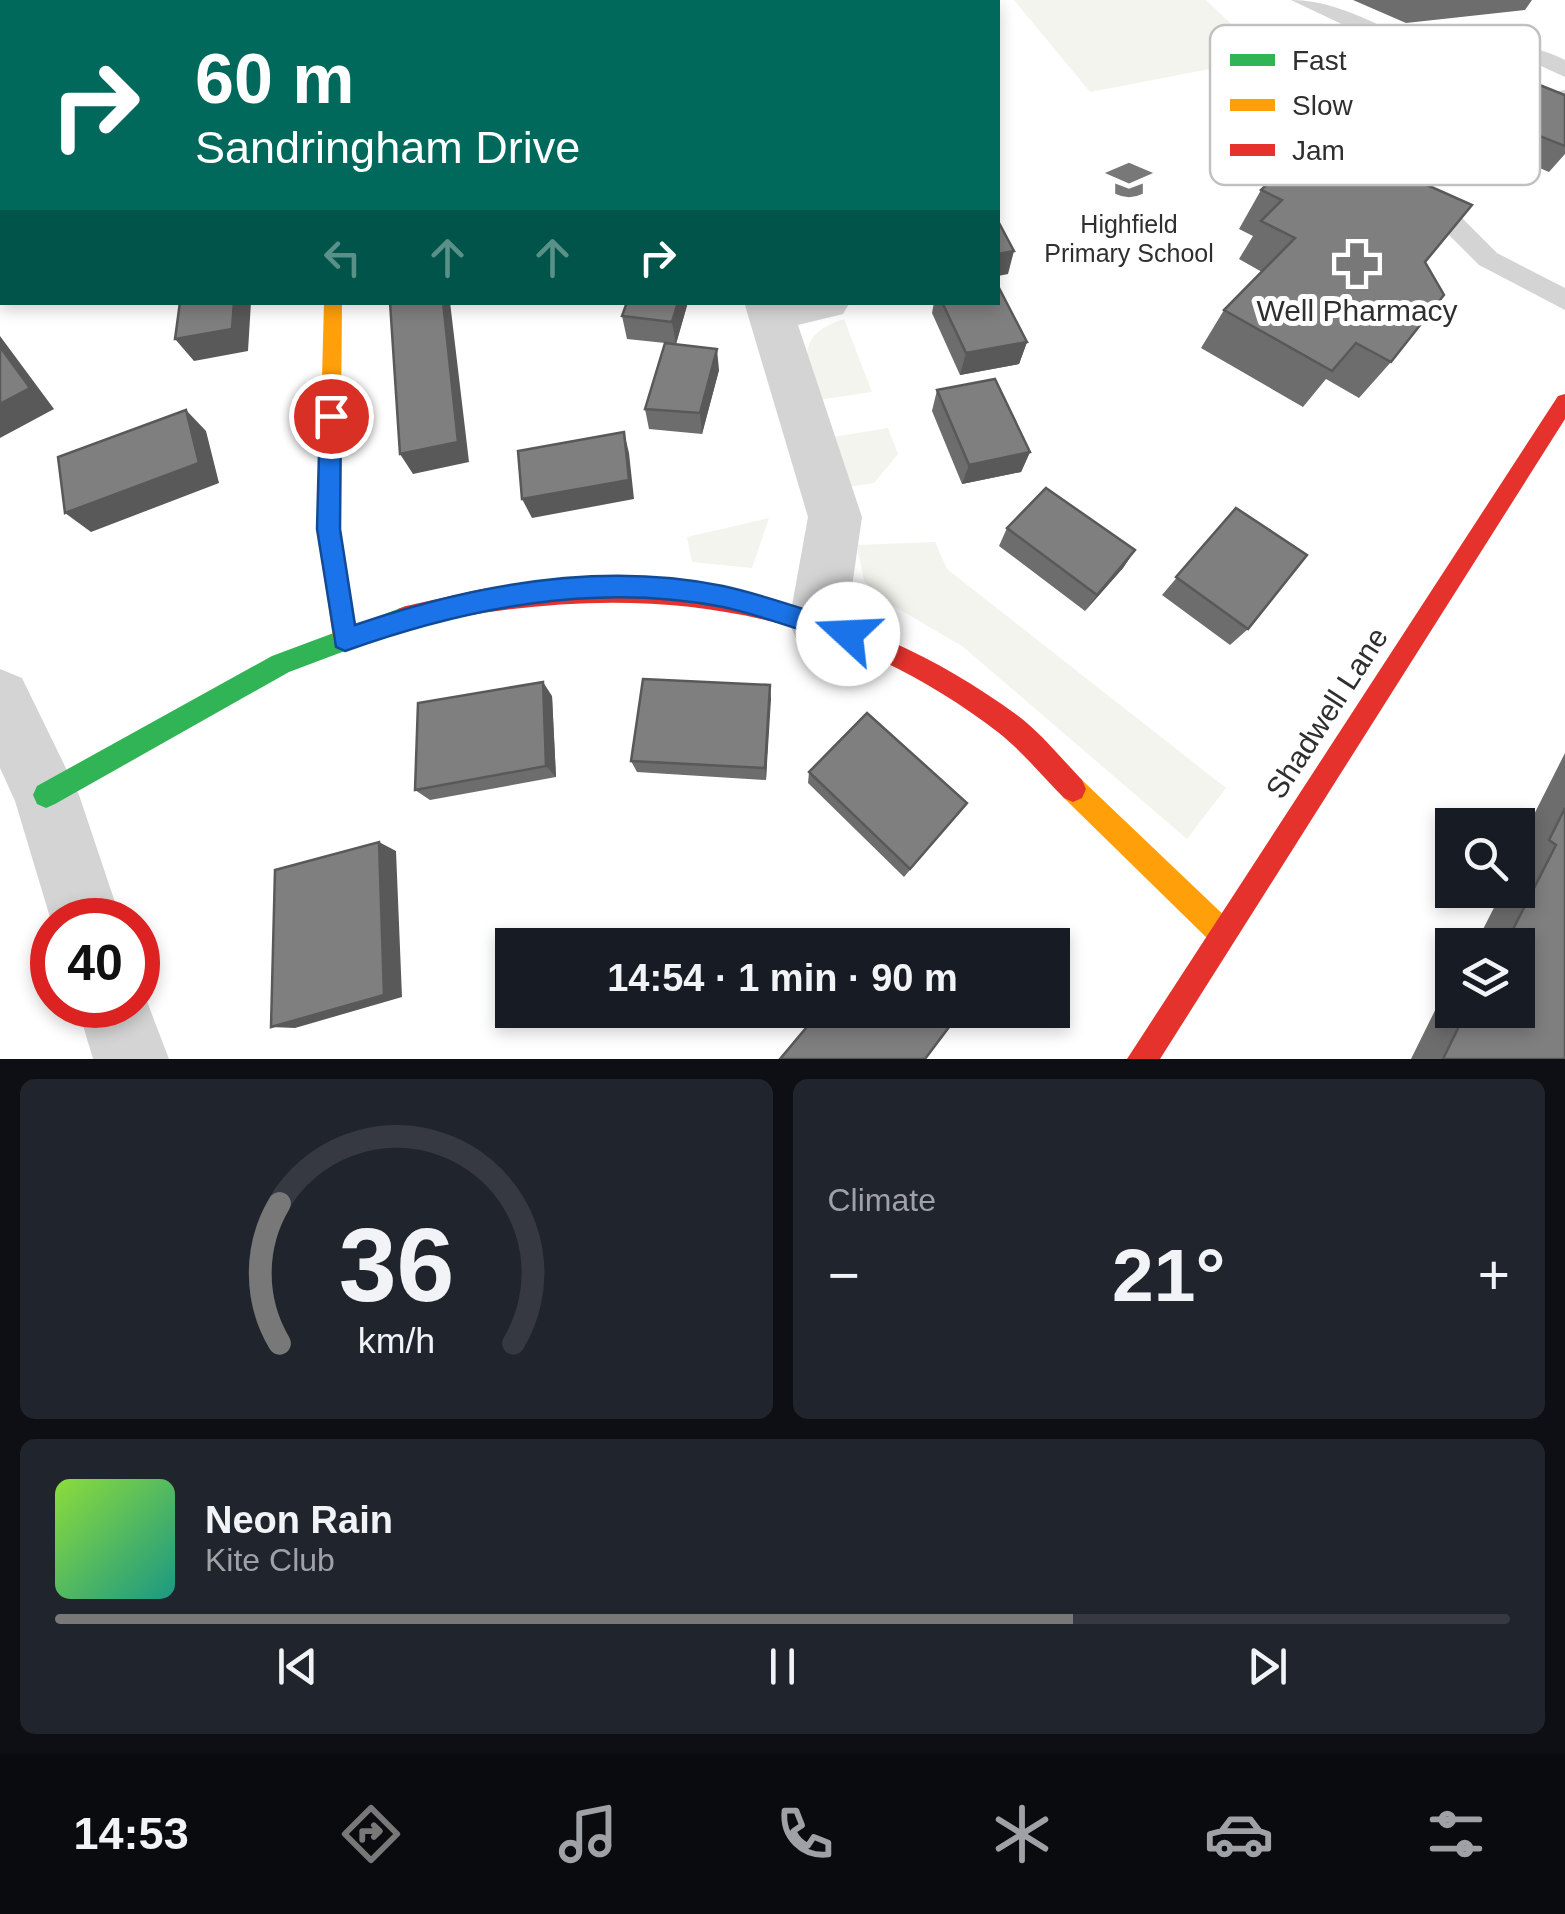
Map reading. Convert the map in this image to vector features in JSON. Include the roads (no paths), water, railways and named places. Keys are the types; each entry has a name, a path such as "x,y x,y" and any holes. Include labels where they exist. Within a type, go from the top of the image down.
{"street":[{"path":"332,305 329,529 345,639"},
{"path":"798,305 769,308 835,517 818,622"},
{"name":"Shadwell Lane","path":"1142,1059 1565,402"},
{"path":"46,795 226,692 345,639 431,609 528,592 626,587 722,597 818,622 907,659 1001,718 1221,932"},
{"path":"0,700 46,795 79,898"},
{"path":"121,1028 131,1059"}],"lane":[{"path":"1301,0 1357,25"},
{"path":"1540,58 1565,70"},
{"path":"1406,194 1440,210 1488,259 1565,300"}],"place":[{"name":"Highfield Primary School","path":"1129,180"},
{"name":"Well Pharmacy","path":"1357,264"}]}
